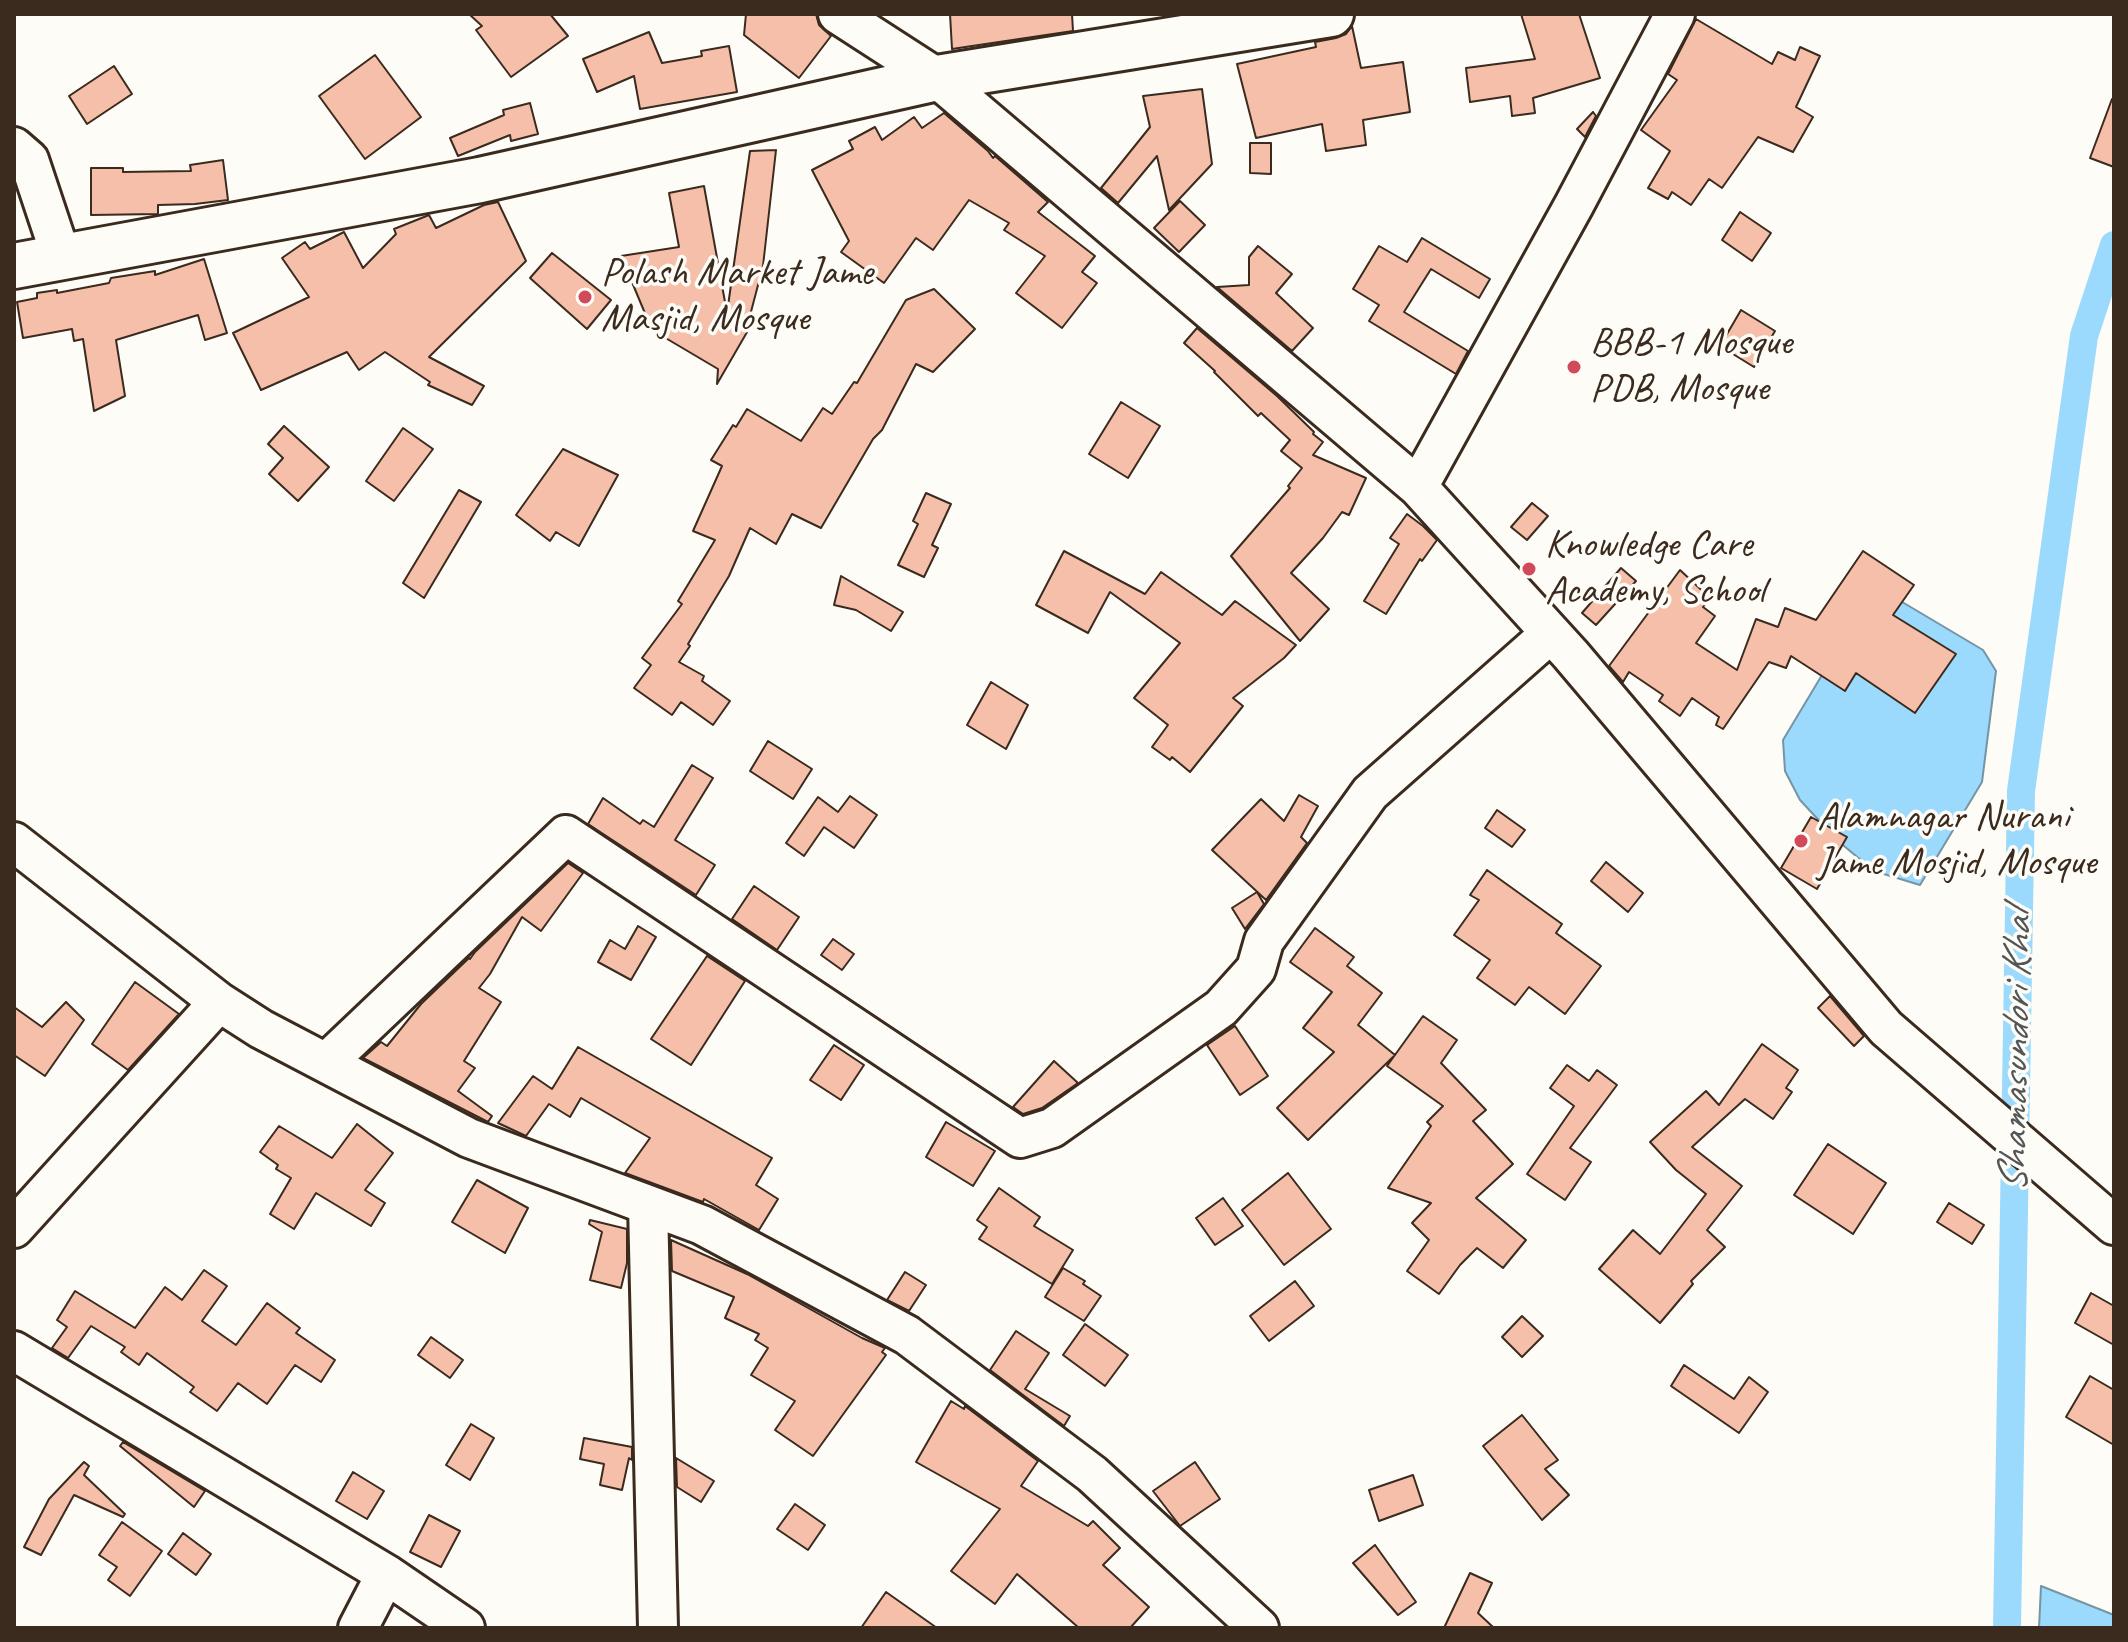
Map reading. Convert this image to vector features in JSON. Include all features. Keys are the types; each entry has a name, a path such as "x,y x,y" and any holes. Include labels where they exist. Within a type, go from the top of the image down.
{"main road":[{"path":"14,266 480,180 937,78 1331,14"}],"street":[{"path":"838,14 937,78 1418,487 1551,633 1886,1028 2114,1225"},
{"path":"1418,487 1574,205 1675,14"},
{"path":"14,147 29,160 61,256"},
{"path":"326,1063 566,835 1020,1138 1052,1128 1221,1008 1256,969 1264,941 1370,793 1551,633"},
{"path":"14,842 219,1002 261,1029 469,1138 702,1225 907,1335 1092,1474 1259,1628"},
{"path":"14,1228 219,1002"},
{"path":"648,1205 658,1628"},
{"path":"14,1351 386,1574 465,1628"},
{"path":"358,1628 386,1574"}],"water":[{"path":"1882,590 1983,650 1996,671 1982,782 1920,885 1874,871 1838,841 1800,800 1785,771 1783,740 1825,670"},
{"path":"2041,1586 2114,1615 2114,1628 2039,1628"}],"building":[{"path":"469,14 550,14 568,36 511,77 476,30 482,26"},
{"path":"746,14 816,14 819,25 831,36 799,78 744,35"},
{"path":"950,14 1072,14 1073,31 952,49"},
{"path":"1521,14 1579,14 1600,78 1533,98 1535,113 1512,116 1510,96 1470,102 1466,68 1535,59"},
{"path":"1696,19 1772,64 1778,52 1795,60 1800,47 1820,56 1796,107 1813,117 1793,152 1758,137 1722,188 1709,179 1691,205 1672,192 1668,199 1648,188 1670,151 1641,130 1677,80 1668,74"},
{"path":"1352,26 1361,68 1403,62 1410,112 1363,120 1366,145 1326,151 1322,124 1256,138 1237,64 1316,47 1315,42 1346,34"},
{"path":"649,32 662,63 702,56 701,51 729,46 737,92 640,109 634,76 597,92 583,59"},
{"path":"375,55 421,117 365,159 319,96"},
{"path":"114,66 132,94 87,124 69,96"},
{"path":"1202,89 1212,164 1169,210 1157,156 1118,203 1101,188 1150,127 1143,96"},
{"path":"2114,99 2114,167 2090,158"},
{"path":"530,103 538,134 511,141 510,135 458,156 450,138 504,115 503,110"},
{"path":"1593,112 1596,116 1585,137 1577,129"},
{"path":"944,113 1048,202 1038,212 1095,256 1082,272 1097,283 1062,328 1016,293 1045,256 1004,230 1009,223 969,200 933,250 916,238 884,283 841,252 849,241 812,170 853,149 849,141 875,127 882,140 914,117 922,128"},
{"path":"1250,143 1271,143 1271,174 1250,173"},
{"path":"776,150 763,266 747,327 750,327 717,384 718,369 652,330 621,256 679,247 669,193 704,186 727,313 750,151"},
{"path":"223,160 228,200 158,205 158,214 91,215 91,168 123,168 123,172 191,171 190,165"},
{"path":"1180,201 1205,225 1179,252 1154,228"},
{"path":"498,202 526,261 429,357 484,386 472,405 428,385 430,382 385,352 359,370 347,352 261,390 233,333 309,297 282,258 305,242 310,249 344,232 363,268 396,234 394,229 429,215 436,228 484,205"},
{"path":"1740,212 1771,233 1752,261 1722,240"},
{"path":"1422,238 1490,279 1479,298 1431,269 1404,312 1468,351 1456,374 1369,321 1379,305 1353,289 1379,246 1407,262"},
{"path":"1258,246 1292,274 1276,293 1313,328 1292,351 1217,287 1249,285 1249,257"},
{"path":"552,253 611,300 587,329 530,278"},
{"path":"204,259 227,333 205,340 198,315 116,340 125,396 94,411 83,339 74,341 72,329 23,338 17,302 37,298 37,293 57,290 57,293 109,283 111,278 155,271 155,275"},
{"path":"934,289 975,329 933,372 916,364 882,430 873,439 821,528 792,514 776,544 750,528 729,576 679,662 704,676 702,681 730,701 713,725 681,702 672,715 634,688 651,665 642,658 682,604 678,601 715,540 693,531 722,466 711,460 747,409 801,441 823,408 832,414 854,382 857,383 906,300"},
{"path":"1741,310 1775,331 1754,367 1720,346"},
{"path":"1197,328 1314,432 1323,442 1313,455 1366,478 1349,515 1342,512 1291,573 1329,609 1300,641 1231,556 1290,488 1288,486 1302,468 1281,451 1290,440 1261,413 1258,416 1184,343"},
{"path":"1121,402 1160,426 1128,478 1089,454"},
{"path":"284,426 329,467 298,501 269,474 283,458 268,444"},
{"path":"403,428 433,449 394,501 366,481"},
{"path":"563,449 618,475 579,546 556,532 550,541 516,515"},
{"path":"459,490 481,502 424,598 403,583"},
{"path":"926,493 951,504 932,545 938,548 924,577 898,565 918,524 913,521"},
{"path":"1532,503 1548,516 1527,540 1511,527"},
{"path":"1407,514 1437,540 1422,561 1420,559 1386,614 1364,601 1399,544 1390,538"},
{"path":"1064,551 1145,594 1161,572 1222,615 1235,601 1296,645 1233,698 1243,706 1190,772 1172,757 1170,760 1152,747 1168,725 1134,698 1180,643 1110,592 1088,633 1036,605"},
{"path":"1863,551 1914,585 1893,615 1956,654 1915,713 1856,673 1845,691 1791,656 1786,668 1769,662 1723,729 1716,725 1719,717 1692,698 1680,716 1659,701 1663,695 1629,672 1623,682 1609,666 1680,570 1710,598 1703,607 1715,616 1696,643 1737,670 1756,619 1778,627 1785,608 1816,620"},
{"path":"1621,568 1636,581 1596,625 1582,613"},
{"path":"841,576 903,612 891,631 856,610 834,605"},
{"path":"991,682 1028,705 1006,749 967,725"},
{"path":"768,741 812,769 793,799 750,771"},
{"path":"692,765 713,778 675,840 715,865 696,895 588,824 603,798 640,824 643,820 654,827"},
{"path":"1299,795 1318,806 1301,837 1307,843 1266,900 1212,850 1261,799 1284,821"},
{"path":"850,796 877,815 854,848 824,827 804,856 786,843 818,797 838,812"},
{"path":"1497,810 1525,830 1512,847 1485,828"},
{"path":"1811,817 1847,837 1817,889 1781,868"},
{"path":"1606,862 1643,893 1628,912 1591,881"},
{"path":"568,863 583,873 541,931 522,917 479,988 501,1002 464,1061 475,1068 458,1091 492,1116 488,1122 363,1058 381,1042 387,1046 421,1004"},
{"path":"1487,870 1562,924 1556,933 1601,966 1565,1014 1529,987 1515,1005 1477,978 1490,960 1454,935 1479,900 1470,895"},
{"path":"754,886 799,917 777,950 732,919"},
{"path":"1257,892 1264,904 1245,929 1232,908"},
{"path":"638,926 656,937 631,980 598,962 610,940 625,949"},
{"path":"1315,928 1354,957 1347,966 1382,993 1358,1025 1395,1055 1308,1140 1277,1108 1334,1052 1303,1028 1332,992 1290,962"},
{"path":"833,939 854,954 842,970 821,955"},
{"path":"707,956 745,981 691,1065 651,1039"},
{"path":"135,982 179,1014 128,1070 92,1044"},
{"path":"1830,996 1864,1036 1854,1046 1818,1008"},
{"path":"66,1002 84,1020 45,1076 14,1055 14,1007 42,1027"},
{"path":"1423,1016 1457,1040 1441,1063 1486,1110 1473,1121 1513,1164 1476,1198 1526,1240 1503,1268 1477,1248 1439,1294 1407,1271 1429,1240 1412,1223 1431,1203 1388,1188 1431,1126 1427,1122 1443,1106 1387,1066"},
{"path":"1235,1026 1268,1076 1240,1095 1207,1045"},
{"path":"1762,1044 1798,1070 1786,1088 1792,1092 1773,1119 1745,1099 1692,1147 1742,1186 1707,1230 1725,1247 1691,1281 1693,1284 1660,1323 1599,1269 1633,1230 1660,1254 1706,1194 1676,1170 1650,1142 1706,1091 1719,1105"},
{"path":"834,1045 864,1065 841,1100 810,1080"},
{"path":"578,1047 772,1158 756,1185 778,1199 759,1230 704,1199 703,1202 625,1173 650,1138 581,1098 570,1117 549,1104 526,1136 498,1123 533,1076 552,1089"},
{"path":"1054,1061 1078,1083 1042,1108 1023,1114 1013,1107"},
{"path":"1567,1065 1589,1081 1597,1070 1617,1085 1570,1148 1591,1162 1565,1200 1527,1174 1574,1106 1550,1088"},
{"path":"946,1122 995,1151 973,1186 926,1157"},
{"path":"357,1124 393,1153 365,1190 385,1203 371,1226 316,1193 294,1229 270,1214 291,1178 276,1169 278,1165 260,1152 279,1126 332,1158"},
{"path":"1828,1144 1886,1183 1853,1234 1794,1195"},
{"path":"1288,1173 1331,1229 1284,1265 1242,1210"},
{"path":"477,1180 528,1208 505,1253 452,1222"},
{"path":"999,1188 1040,1217 1034,1226 1073,1250 1052,1284 979,1239 987,1227 977,1220"},
{"path":"1223,1198 1243,1226 1215,1245 1196,1218"},
{"path":"1949,1203 1984,1225 1972,1244 1937,1222"},
{"path":"590,1220 627,1229 627,1263 621,1288 590,1280 602,1232 589,1224"},
{"path":"671,1240 747,1274 885,1348 882,1352 886,1355 813,1456 775,1430 795,1401 751,1375 768,1348 755,1340 759,1334 725,1318 734,1297 672,1271"},
{"path":"1063,1268 1085,1281 1083,1284 1101,1296 1084,1321 1045,1297"},
{"path":"204,1270 227,1286 202,1321 236,1345 267,1303 300,1328 296,1333 335,1360 321,1382 295,1365 267,1404 238,1383 217,1411 190,1392 194,1387 147,1353 139,1365 121,1352 125,1347 91,1326 68,1358 52,1348 67,1327 57,1320 75,1291 135,1328 165,1287 182,1300"},
{"path":"905,1272 926,1285 909,1311 887,1300"},
{"path":"1295,1281 1314,1306 1269,1341 1250,1316"},
{"path":"2091,1293 2114,1306 2114,1345 2075,1323"},
{"path":"1522,1316 1543,1336 1522,1357 1502,1337"},
{"path":"1085,1324 1128,1355 1105,1386 1063,1355"},
{"path":"1016,1331 1049,1353 1025,1389 1070,1416 1064,1426 990,1370"},
{"path":"431,1337 463,1360 450,1378 418,1355"},
{"path":"1684,1365 1734,1399 1749,1377 1768,1392 1739,1433 1671,1386"},
{"path":"2090,1376 2114,1390 2114,1445 2066,1417"},
{"path":"951,1401 964,1409 965,1406 1038,1461 1021,1486 1088,1526 1093,1521 1120,1548 1103,1565 1149,1607 1130,1628 1079,1628 1017,1574 995,1604 951,1571 1000,1509 916,1462"},
{"path":"1522,1415 1558,1460 1545,1469 1569,1495 1542,1520 1483,1446"},
{"path":"471,1424 494,1438 470,1480 446,1465"},
{"path":"584,1438 632,1447 632,1460 629,1458 622,1490 600,1485 604,1464 580,1459"},
{"path":"123,1442 205,1491 194,1507 120,1446"},
{"path":"676,1458 714,1481 701,1502 677,1487"},
{"path":"84,1462 89,1466 84,1475 125,1514 123,1517 74,1495 41,1555 24,1547 49,1499"},
{"path":"1195,1462 1220,1499 1180,1526 1153,1491"},
{"path":"353,1472 384,1491 367,1519 336,1501"},
{"path":"1413,1475 1423,1505 1379,1521 1369,1490"},
{"path":"795,1504 825,1525 808,1550 777,1529"},
{"path":"429,1515 460,1531 441,1567 410,1552"},
{"path":"122,1522 162,1551 130,1596 108,1580 117,1567 99,1555"},
{"path":"183,1533 211,1554 196,1575 168,1554"},
{"path":"1375,1545 1416,1602 1398,1615 1353,1563"},
{"path":"1470,1573 1492,1583 1478,1613 1494,1628 1444,1628"},
{"path":"886,1592 937,1628 861,1628"}],"waterway":[{"name":"Shamasundori Khal","path":"2007,1628 2021,791 2084,336 2114,245"}],"place":[{"name":"Polash Market Jame Masjid, Mosque","path":"585,297"},
{"name":"BBB-1 Mosque PDB, Mosque","path":"1574,367"},
{"name":"Knowledge Care Academy, School","path":"1529,569"},
{"name":"Alamnagar Nurani Jame Mosjid, Mosque","path":"1801,841"}]}
